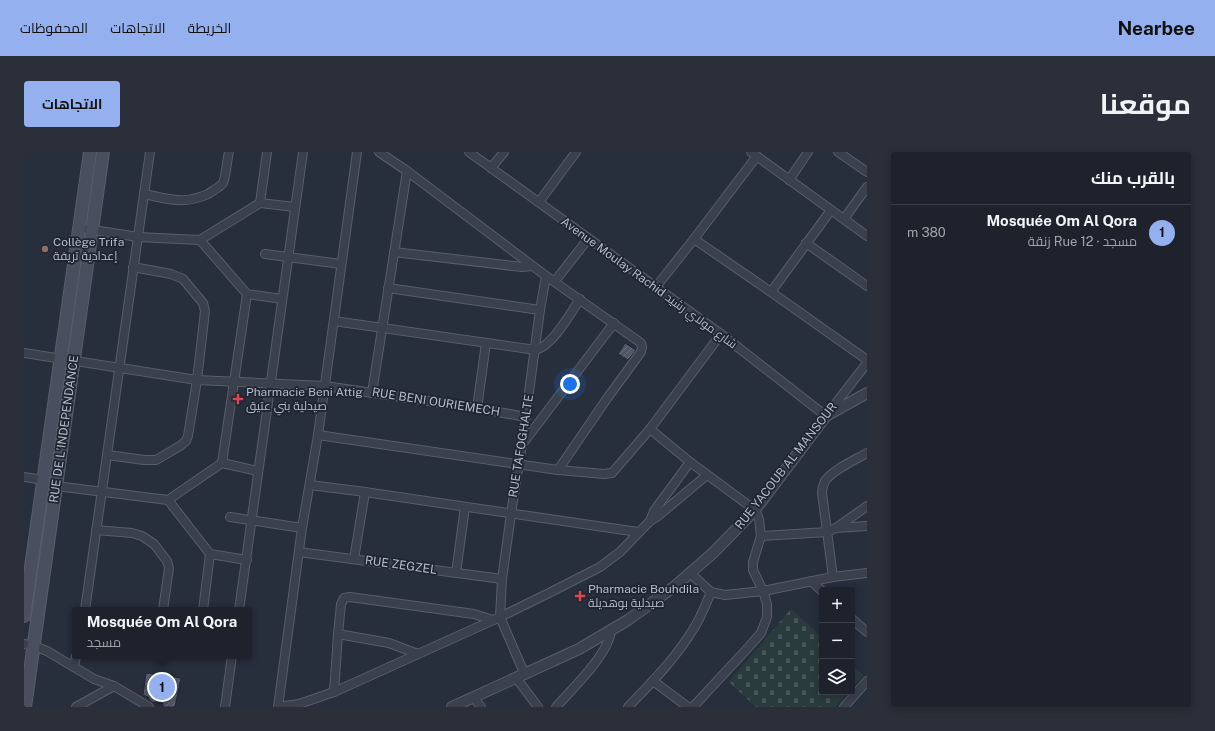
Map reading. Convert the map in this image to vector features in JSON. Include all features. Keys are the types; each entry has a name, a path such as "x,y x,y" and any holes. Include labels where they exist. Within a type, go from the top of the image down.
{"main road":[{"name":"RUE DE L'INDEPENDANCE","path":"24,616 90,152"},
{"name":"RUE DE L'INDEPENDANCE","path":"25,707 29,645 56,486 103,152"}],"street":[{"path":"85,607 150,152"},
{"path":"144,194 176,201 188,201 212,192 222,183 229,152"},
{"path":"260,203 267,152"},
{"path":"239,607 294,207 303,152"},
{"path":"357,152 318,435 302,528 278,707 299,704 334,692 496,618 600,567 620,552 650,520 658,516 707,476"},
{"path":"379,152 407,171 546,276 641,343 641,352 558,470"},
{"name":"Avenue Moulay Rachid شارع مولاي رشيد","path":"469,152 655,288 721,334 826,416"},
{"path":"491,168 504,152"},
{"path":"538,202 576,152"},
{"path":"789,180 808,152"},
{"path":"838,152 867,172"},
{"path":"655,288 694,239 754,154 867,236"},
{"path":"372,393 407,171"},
{"path":"844,219 867,187"},
{"path":"79,228 138,237 200,240 260,203 294,207"},
{"path":"771,292 831,210"},
{"path":"555,281 588,239"},
{"path":"694,239 867,361"},
{"path":"200,240 247,294 282,299"},
{"path":"806,243 867,286"},
{"path":"394,252 522,267 533,266"},
{"path":"265,254 341,264"},
{"path":"107,455 144,460 156,460 186,441 197,380 205,312 203,303 187,283 178,276 133,267"},
{"name":"RUE TAFOGHALTE","path":"496,618 546,276"},
{"path":"388,288 540,310"},
{"path":"56,486 168,500 222,463 247,294"},
{"path":"334,321 536,350 546,345 561,327 580,299"},
{"path":"522,444 614,323"},
{"path":"318,435 558,470 604,474 612,473 650,429 721,334"},
{"path":"477,408 486,343"},
{"name":"RUE BENI OURIEMECH","path":"24,353 197,380 325,386 477,408 526,417"},
{"name":"RUE YACOUB AL MANSOUR","path":"452,707 521,677 610,632 690,574 724,543 755,510 867,361"},
{"path":"826,416 867,393"},
{"path":"650,429 707,476 755,510 759,519 761,536 753,562 753,570 763,591 767,604 767,617 761,633 693,707"},
{"path":"833,577 826,532 822,493 823,486 831,474 867,453"},
{"path":"650,520 654,511 690,462"},
{"path":"222,463 258,471"},
{"path":"24,477 44,480"},
{"path":"310,485 638,532"},
{"path":"354,559 366,492"},
{"path":"168,500 210,554 247,560"},
{"path":"761,536 826,532 836,528 867,506"},
{"path":"456,573 465,507"},
{"path":"230,518 302,528"},
{"path":"836,528 867,526"},
{"path":"96,530 132,533 142,536 154,544 167,561 169,568 163,607"},
{"name":"RUE ZEGZEL","path":"299,552 502,579"},
{"path":"203,607 210,554"},
{"path":"690,574 711,592 725,595 763,591 833,577 867,573"},
{"path":"811,581 819,588"},
{"path":"628,707 675,655 694,628 711,592"},
{"path":"334,692 341,604 344,598 350,597 496,618"},
{"path":"496,618 521,677 538,707"},
{"path":"855,622 867,632"},
{"path":"556,707 590,669 603,651 610,640 610,632"},
{"path":"338,634 389,643 418,654"},
{"path":"29,645 47,651 94,679 114,686 148,707"},
{"path":"74,667 75,659"},
{"path":"225,707 232,659"},
{"path":"653,681 688,707"},
{"path":"844,707 867,681"},
{"path":"76,707 114,686"},
{"path":"474,698 481,707"}],"green space":[{"path":"791,609 819,634 819,695 845,695 835,707 756,707 729,682"},
{"path":"855,668 863,675 855,684"}],"building":[{"path":"625,343 636,350 628,360 618,354"},
{"path":"146,673 181,678 175,707 163,707 163,703 151,702 148,697 143,695"}],"place":[{"name":"Collège Trifa إعدادية تريفة","path":"45,249"},
{"name":"Pharmacie Beni Attig صيدلية بني عتيق","path":"238,399"},
{"name":"Pharmacie Bouhdila صيدلية بوهديلة","path":"580,596"},
{"name":"Mosquée Om Al Qora","path":"162,687"}]}
